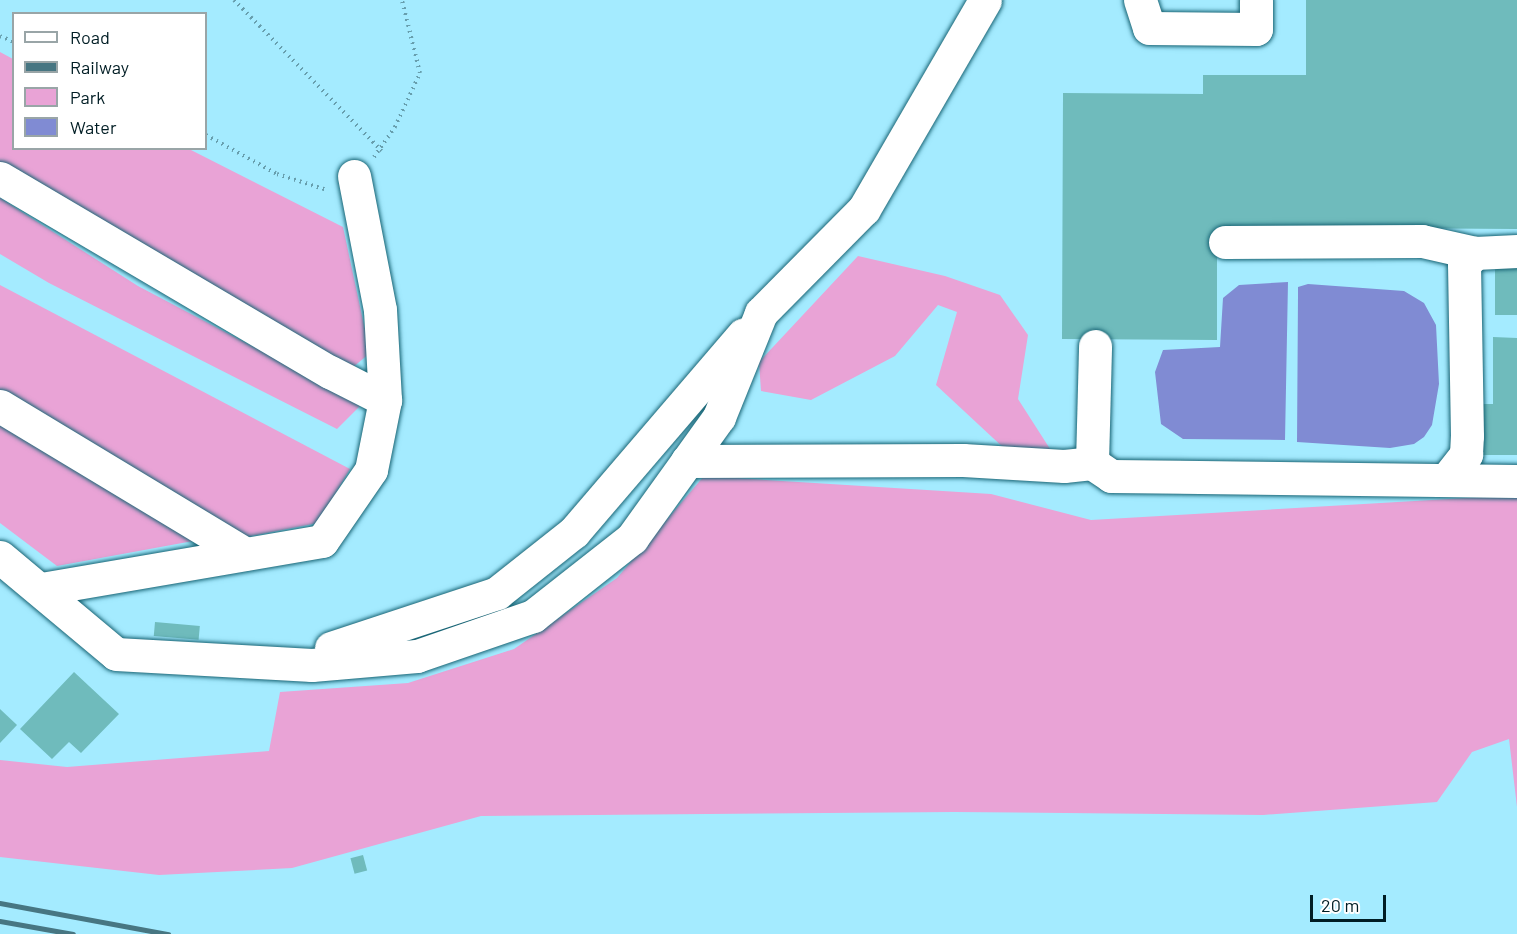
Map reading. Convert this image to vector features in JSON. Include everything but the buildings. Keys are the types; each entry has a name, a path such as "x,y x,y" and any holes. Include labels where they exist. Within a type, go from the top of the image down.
{"lane":[{"path":"277,663 371,638 497,593 574,532 761,313 864,209 985,0"},
{"path":"1140,0 1149,28 1256,29 1256,0"},
{"path":"40,588 322,541 371,470 385,400 380,310 354,176"},
{"path":"0,178 330,372 385,400"},
{"path":"1225,242 1422,241 1475,253 1517,251"},
{"path":"1446,480 1466,454 1467,349 1462,282 1464,264 1475,253"},
{"path":"0,557 40,588 116,654 312,665 417,656 534,616 632,538 719,417 761,313"},
{"path":"1092,463 1095,346"},
{"path":"0,406 244,554"},
{"path":"687,461 963,460 1064,466 1092,463 1112,476 1517,481"}],"path":[{"path":"234,0 382,151"},
{"path":"207,136 277,174 329,191 354,176 382,151 420,74 402,0"}],"green space":[{"path":"0,52 12,58 12,150 191,150 343,227 370,353 346,373 0,169"},
{"path":"0,198 138,286 362,404 337,429 49,283 0,254"},
{"path":"858,256 945,276 1000,295 1028,335 1018,399 1052,452 1007,451 936,385 957,312 938,305 895,356 811,400 761,391 759,362"},
{"path":"0,285 350,469 318,523 246,537 0,393"},
{"path":"0,424 204,539 57,566 0,523"},
{"path":"704,476 991,494 1091,520 1517,495 1517,807 1509,739 1472,752 1437,802 1263,815 954,812 481,816 292,868 159,875 0,857 0,760 67,767 269,751 280,692 408,683 514,649 617,578"}],"water":[{"path":"1288,282 1285,440 1183,439 1161,424 1155,372 1163,350 1220,347 1223,298 1239,285"},
{"path":"1308,284 1404,291 1424,303 1436,325 1439,384 1432,425 1424,437 1414,444 1390,448 1297,442 1298,287"}],"railway":[{"path":"0,903 168,934"},
{"path":"0,921 73,934"}]}
